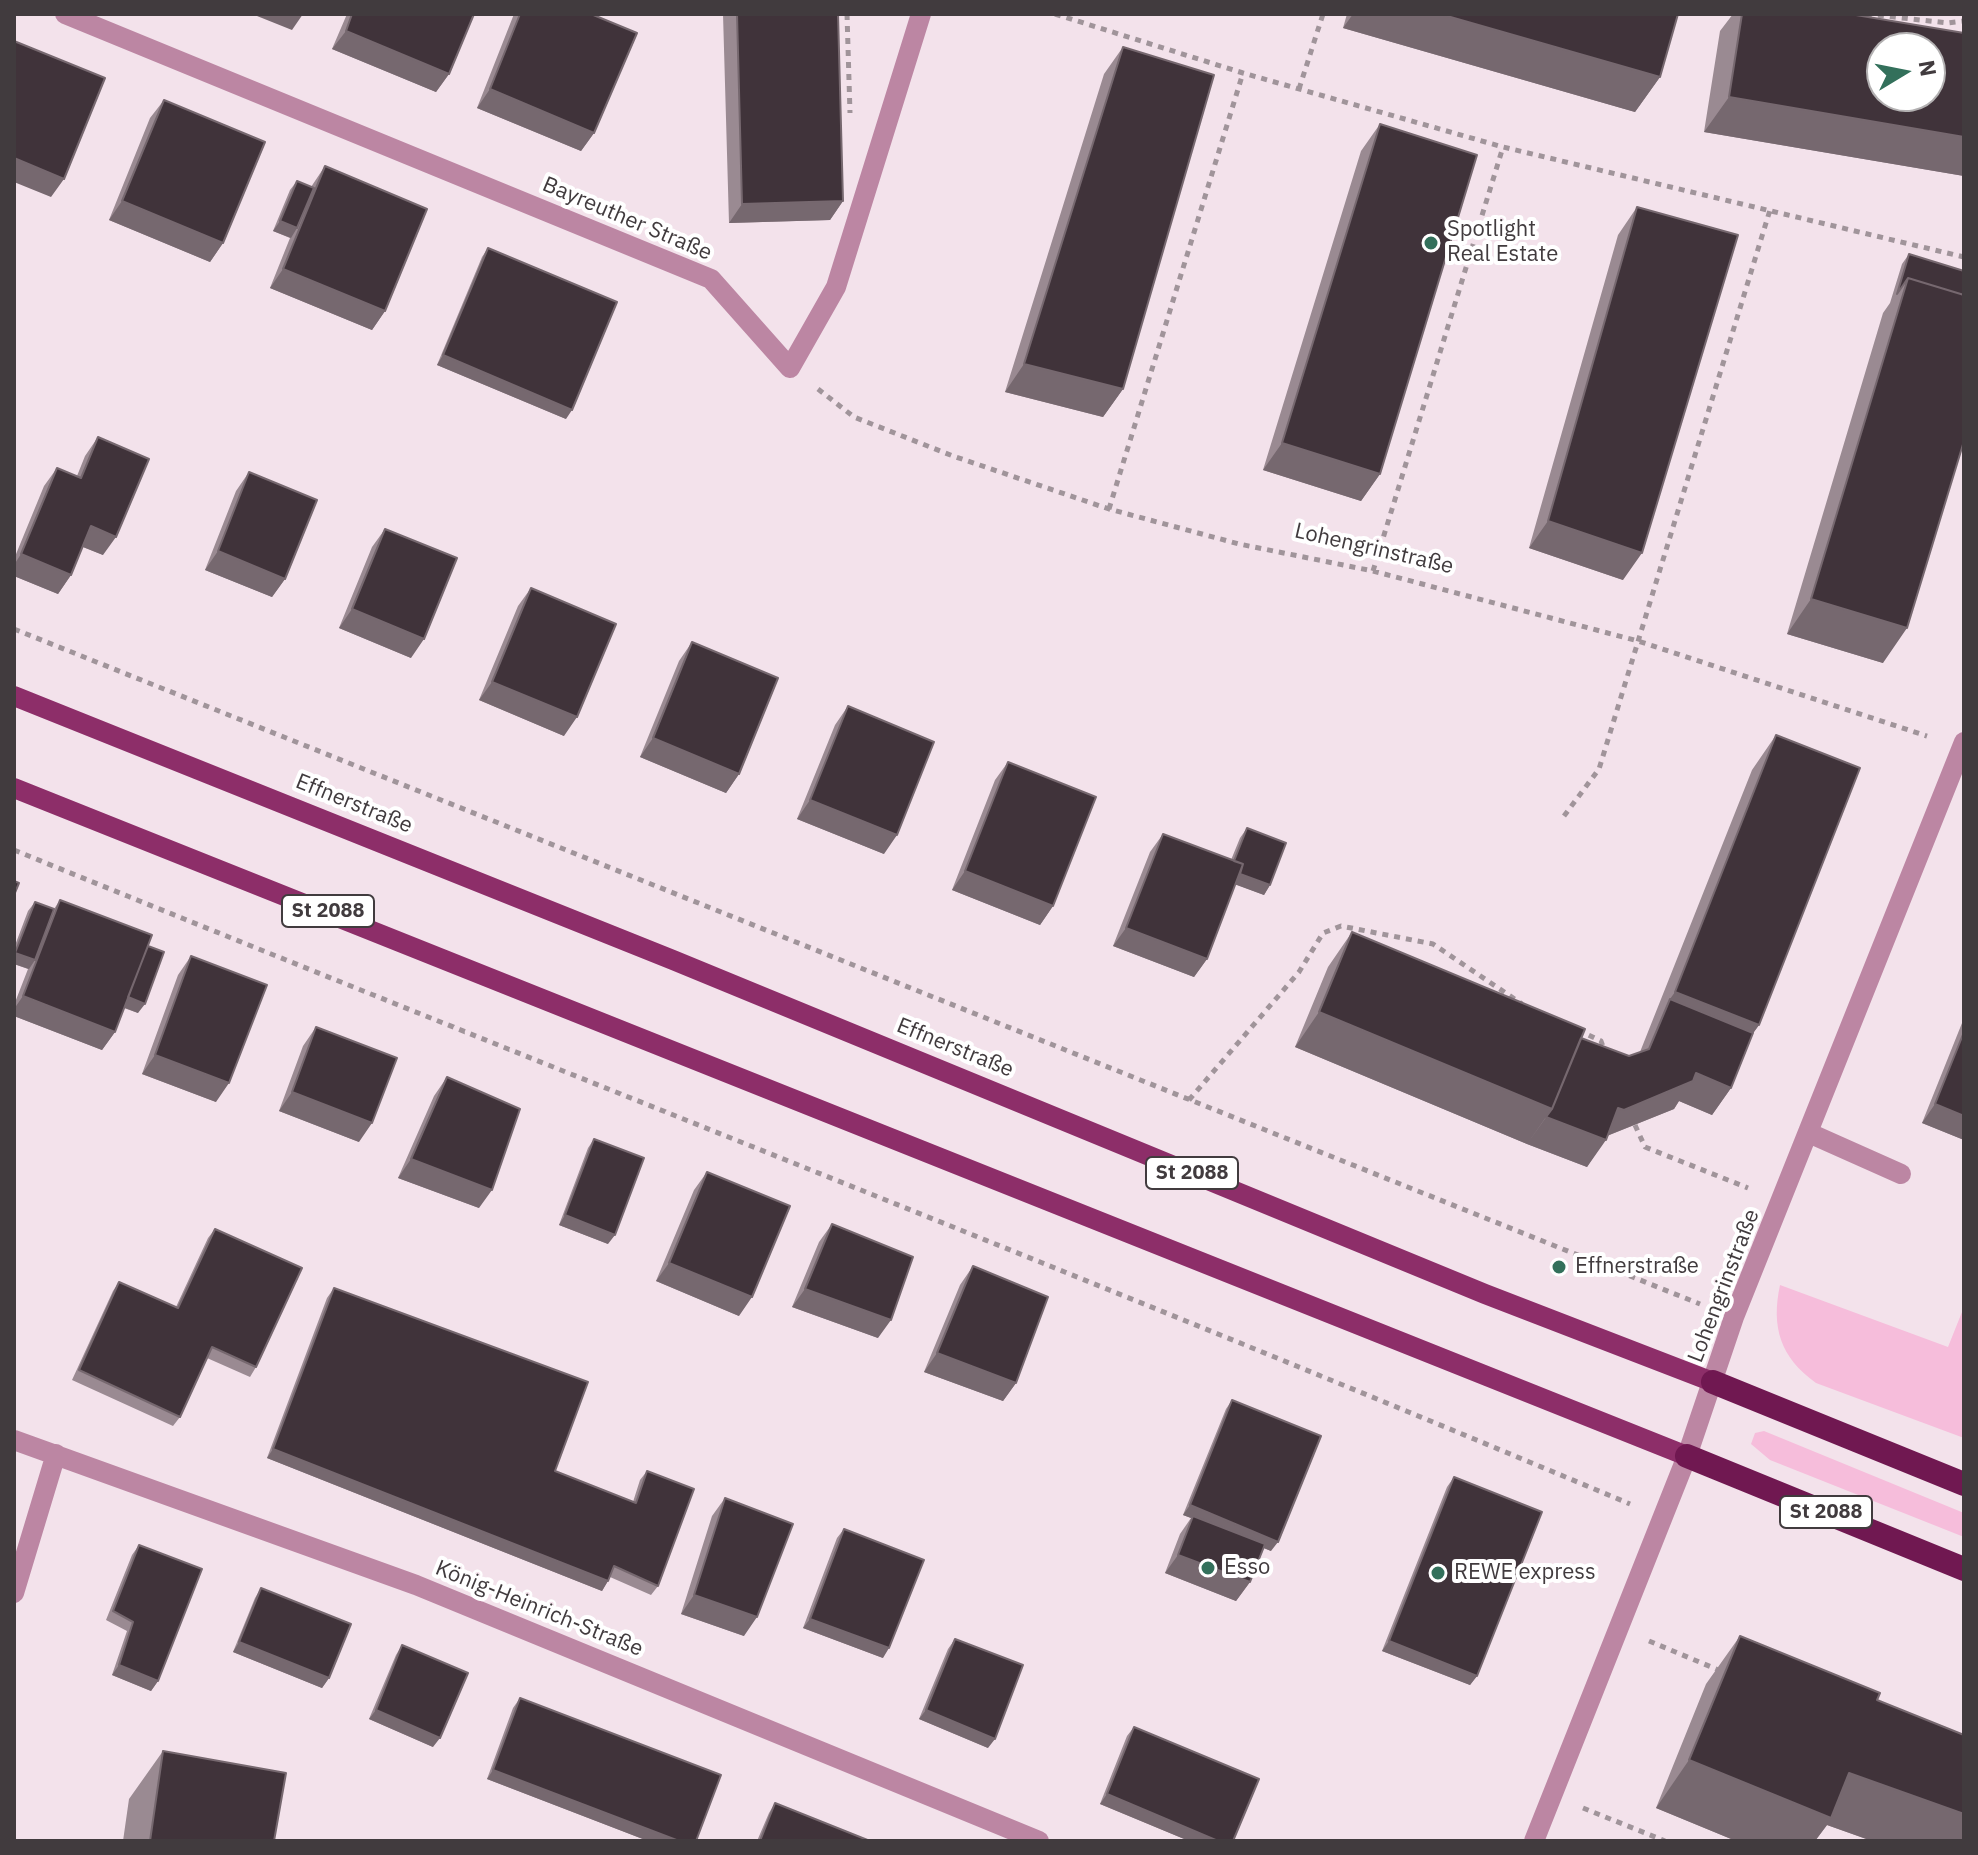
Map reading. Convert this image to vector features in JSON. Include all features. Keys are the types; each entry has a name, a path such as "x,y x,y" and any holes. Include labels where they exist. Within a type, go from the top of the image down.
{"highway":[{"name":"Effnerstraße","path":"1713,1382 1964,1484"},
{"name":"St 2088","path":"1687,1456 1964,1569"}],"main road":[{"name":"Effnerstraße","path":"14,696 673,960 1485,1294 1713,1382"},
{"name":"St 2088","path":"14,788 1687,1456"}],"street":[{"name":"Bayreuther Straße","path":"65,14 711,279 790,368"},
{"path":"790,368 836,287 921,14"},
{"name":"Lohengrinstraße","path":"1534,1841 1687,1456 1734,1317 1963,745"},
{"path":"1809,1133 1901,1174"},
{"name":"König-Heinrich-Straße","path":"14,1440 416,1585 1039,1841"},
{"path":"14,1593 56,1454"}],"path":[{"path":"1055,14 1243,73 1503,147 1964,257"},
{"path":"1299,89 1323,14"},
{"path":"1866,14 1948,23 1964,21"},
{"path":"1109,509 1243,73"},
{"path":"1373,571 1503,147"},
{"path":"1564,816 1599,769 1770,210"},
{"name":"Lohengrinstraße","path":"790,368 854,417 953,456 1109,509 1239,544 1373,571 1638,641 1963,745"},
{"path":"14,629 1734,1317"},
{"path":"14,850 554,1070 1116,1292 1662,1518"},
{"path":"1189,1100 1299,972 1323,933 1341,926 1433,944 1527,1006"},
{"path":"1576,1029 1601,1041 1610,1063"},
{"path":"1635,1125 1645,1147 1782,1201"},
{"path":"1619,1628 1733,1675"},
{"path":"1552,1796 1665,1841"}],"shaded area":[{"path":"1780,1285 1948,1347 1964,1307 1964,1438 1816,1383 1794,1363 1781,1340 1777,1314"},
{"path":"1764,1431 1964,1513 1964,1537 1770,1460 1751,1444 1755,1433"}],"building":[{"path":"352,14 474,14 449,74 346,31"},
{"path":"520,14 591,14 637,33 594,133 490,89"},
{"path":"737,14 838,14 843,201 742,204"},
{"path":"1440,14 1678,14 1660,77"},
{"path":"1742,14 1850,14 1964,33 1964,137 1729,97"},
{"path":"14,41 105,78 64,179 14,158"},
{"path":"1123,47 1214,75 1123,389 1024,364"},
{"path":"164,100 265,142 223,243 122,201"},
{"path":"1380,124 1477,155 1380,474 1282,443"},
{"path":"325,166 427,209 385,311 283,269"},
{"path":"297,181 314,188 297,228 280,221"},
{"path":"1637,207 1738,235 1642,553 1548,521"},
{"path":"488,248 617,302 572,410 443,355"},
{"path":"1909,254 1964,271 1964,295 1908,278 1897,294"},
{"path":"1908,278 1964,295 1964,441 1907,628 1811,599"},
{"path":"98,437 149,459 116,537 91,526 71,575 21,554 57,468 81,478"},
{"path":"249,472 317,500 285,579 218,551"},
{"path":"385,529 457,558 424,639 352,609"},
{"path":"531,588 616,624 577,717 492,682"},
{"path":"692,642 778,678 739,774 653,738"},
{"path":"848,706 934,742 897,835 810,800"},
{"path":"1776,735 1860,768 1759,1025 1675,992"},
{"path":"1008,762 1096,797 1053,906 965,871"},
{"path":"1247,828 1286,843 1270,885 1240,874 1243,864 1234,861"},
{"path":"1163,834 1243,864 1207,959 1126,928"},
{"path":"60,900 152,935 115,1032 23,996"},
{"path":"35,902 54,909 35,960 15,953"},
{"path":"1352,932 1585,1029 1552,1109 1319,1012"},
{"path":"148,946 164,952 145,1004 128,997"},
{"path":"191,956 267,985 229,1083 155,1055"},
{"path":"1670,999 1753,1033 1731,1088 1696,1073 1693,1081 1624,1110 1618,1108 1606,1140 1546,1117 1581,1038 1629,1056 1649,1049"},
{"path":"316,1027 397,1058 372,1123 292,1092"},
{"path":"1964,1032 1964,1116 1935,1104"},
{"path":"447,1077 520,1109 492,1190 411,1159"},
{"path":"594,1139 644,1158 615,1235 565,1215"},
{"path":"707,1172 790,1206 752,1297 669,1263"},
{"path":"832,1224 913,1257 891,1320 805,1289"},
{"path":"215,1229 302,1268 256,1367 212,1347 180,1417 79,1370 119,1282 178,1308"},
{"path":"973,1266 1048,1297 1016,1383 937,1353"},
{"path":"334,1288 588,1382 555,1471 636,1503 647,1471 694,1489 658,1586 614,1566 608,1581 273,1449"},
{"path":"1232,1400 1321,1436 1278,1542 1190,1505"},
{"path":"1454,1477 1542,1512 1477,1676 1389,1641"},
{"path":"725,1498 793,1524 757,1617 694,1595"},
{"path":"1193,1516 1265,1544 1250,1582 1178,1555"},
{"path":"844,1529 924,1560 889,1648 810,1619"},
{"path":"139,1545 202,1569 158,1681 119,1665 133,1622 113,1611"},
{"path":"261,1588 351,1624 329,1678 239,1642"},
{"path":"1740,1636 1880,1693 1877,1700 1964,1735 1964,1814 1849,1773 1831,1818 1689,1760"},
{"path":"955,1639 1023,1665 995,1739 926,1710"},
{"path":"402,1645 468,1673 440,1738 376,1710"},
{"path":"520,1698 721,1775 696,1841 679,1841 493,1770"},
{"path":"1134,1727 1259,1779 1233,1841 1218,1841 1107,1794"},
{"path":"163,1751 286,1773 274,1841 150,1841"},
{"path":"775,1803 870,1841 760,1841"}],"place":[{"name":"Spotlight Real Estate","path":"1431,243"},
{"name":"Effnerstraße","path":"1559,1267"},
{"name":"Esso","path":"1208,1568"},
{"name":"REWE express","path":"1438,1573"}]}
